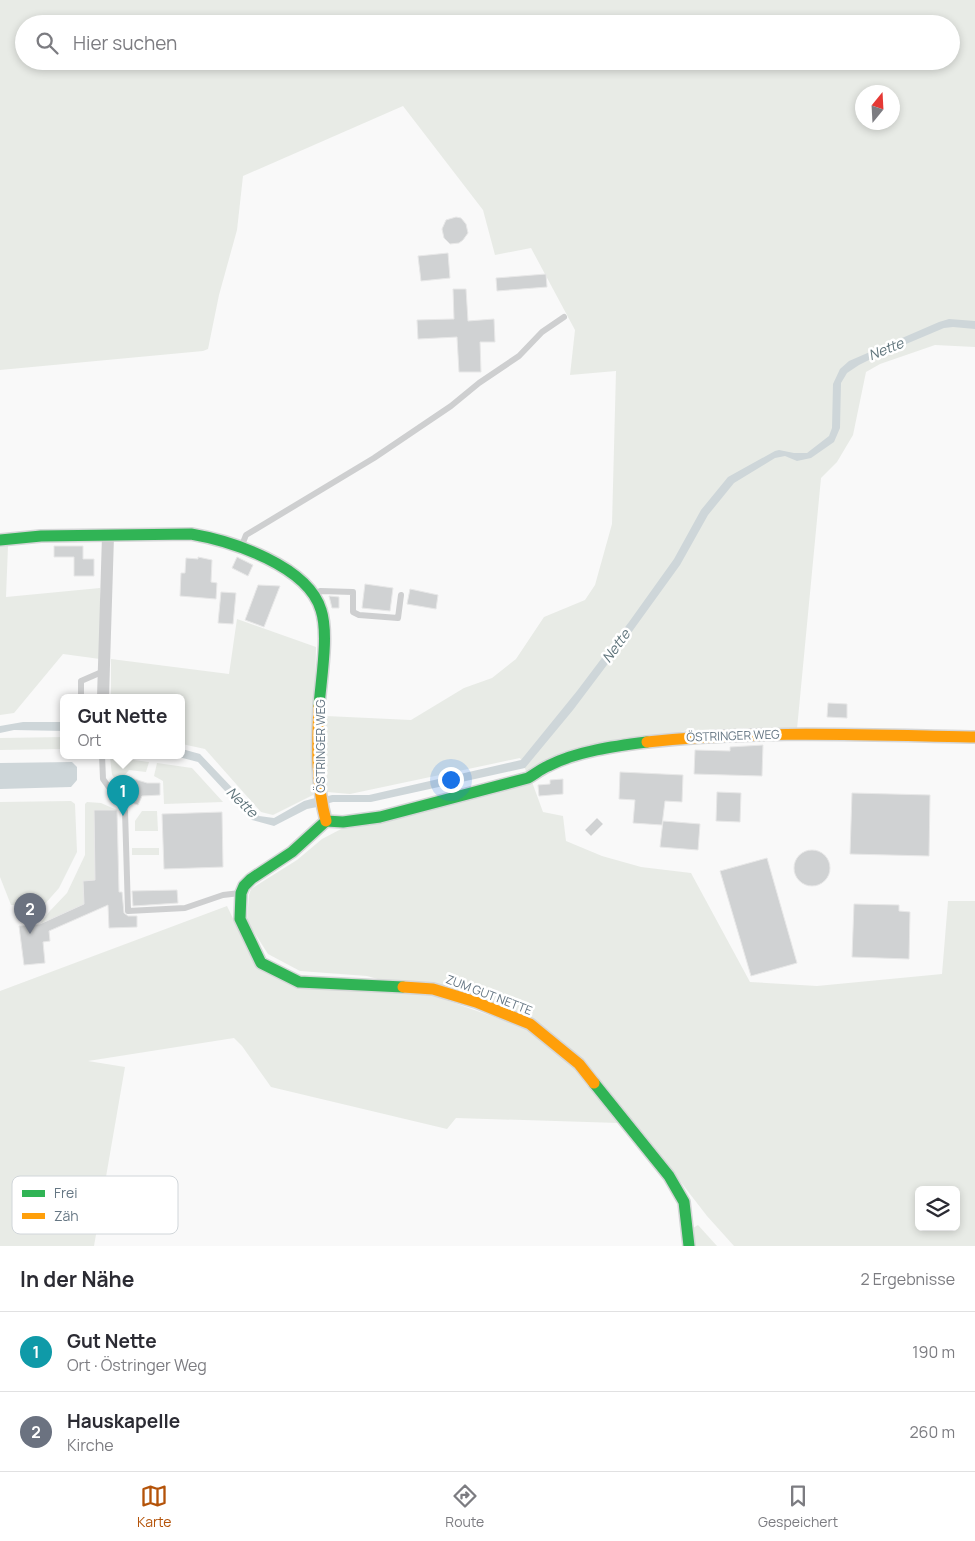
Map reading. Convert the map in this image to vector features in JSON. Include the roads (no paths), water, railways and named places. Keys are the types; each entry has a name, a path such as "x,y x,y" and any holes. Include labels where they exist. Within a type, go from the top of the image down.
{"street":[{"name":"ÖSTRINGER WEG","path":"0,540 41,536 191,534 212,537 242,546 264,556 302,582 319,603 322,612 324,637 318,734 319,783 325,816 343,822 380,817 528,778 549,765 573,756 617,746 685,738 749,735 975,737"},
{"path":"103,694 108,536"},
{"path":"242,893 244,886 251,879 292,852 325,816"},
{"name":"ZUM GUT NETTE","path":"242,893 240,919 261,963 299,982 433,989 476,1002 530,1024 579,1064 669,1176 684,1202 689,1246"}],"lane":[{"path":"242,546 246,535 374,458 451,406 479,383 519,356 542,332 564,317"},
{"path":"314,596 320,591 353,592 353,612 359,615 398,618 401,595"},
{"path":"80,694 81,681 104,671"},
{"path":"102,759 103,779 113,793"},
{"path":"125,811 128,912 185,908 223,895 242,893"}],"water":[{"name":"Nette","path":"949,319 975,321 975,329 944,328 873,358 847,373 841,383 840,428 834,442 811,458 797,461 785,456 775,458 734,483 708,515 680,565 628,637 573,710 525,768 371,802 333,802 326,804 324,797 332,795 369,795 521,760 577,691 629,622 674,559 701,510 728,477 775,451 807,453 829,436 832,428 833,384 840,369 849,361"},
{"path":"23,722 60,722 60,731 14,730 0,733 0,726"},
{"name":"Nette","path":"185,750 200,754 259,816 274,818 304,801 315,798 317,807 307,809 274,826 252,820 198,762 185,759"},
{"path":"72,762 77,767 77,780 71,787 0,789 0,763"}],"place":[{"name":"Gut Nette","path":"123,816"},
{"name":"Hauskapelle","path":"30,934"}]}
